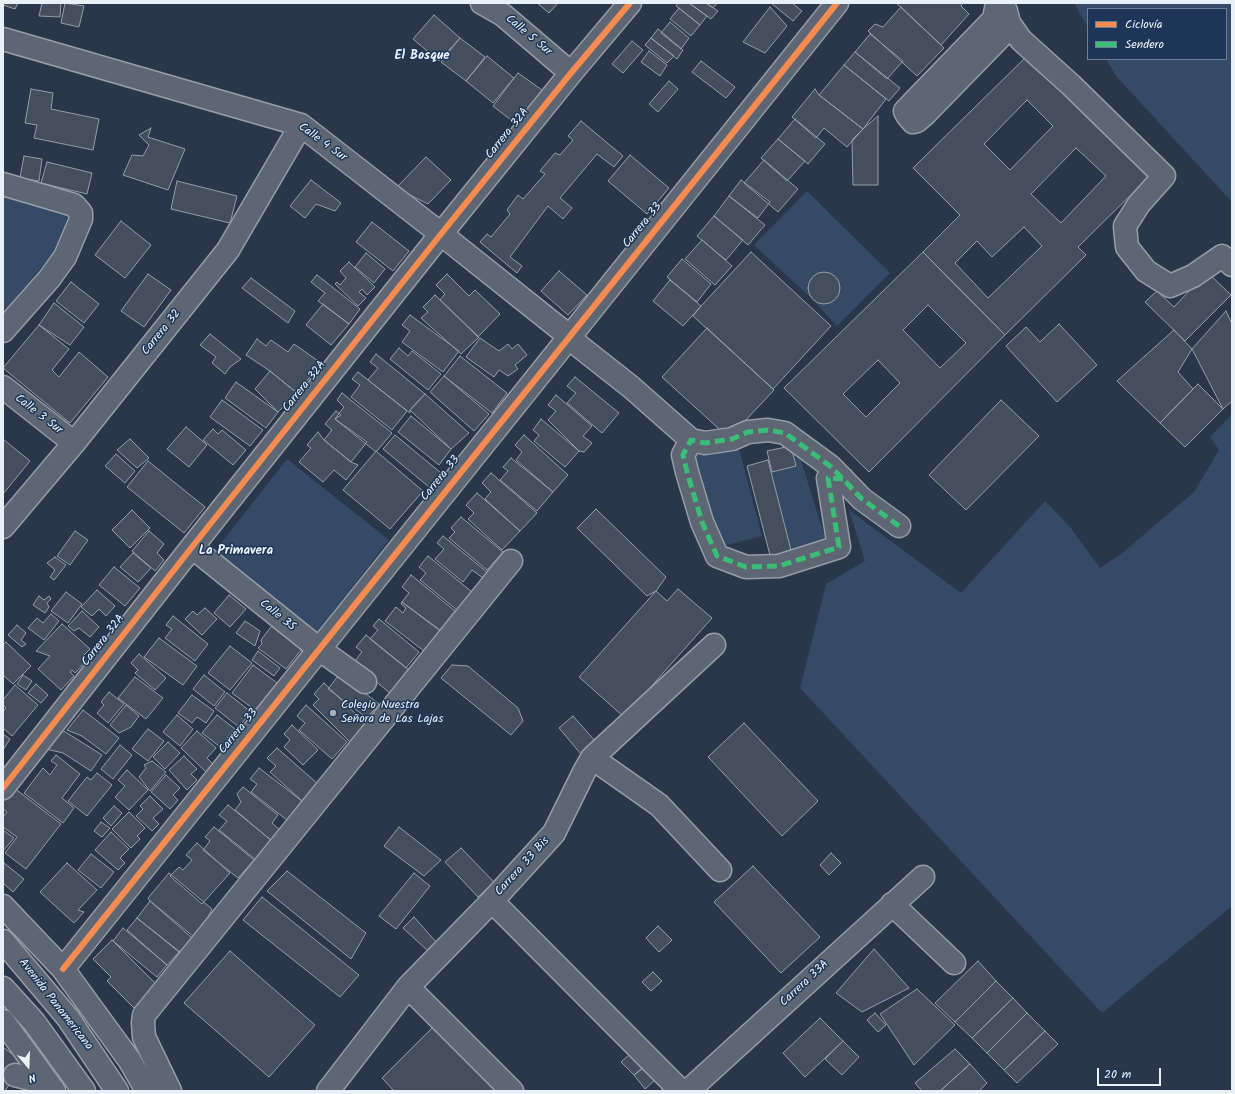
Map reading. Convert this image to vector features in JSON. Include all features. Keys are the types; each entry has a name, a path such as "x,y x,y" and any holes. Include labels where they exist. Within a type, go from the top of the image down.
{"street":[{"name":"Calle 5 Sur","path":"482,3 503,15 571,73"},
{"name":"Carrera 32A","path":"3,788 192,547 441,234 571,73 630,3"},
{"name":"Carrera 33","path":"63,969 837,3"},
{"path":"997,3 994,19 905,111 907,115 914,122 917,122 1003,34 1009,23"},
{"path":"1002,3 1009,23 1021,40 1071,85 1164,176 1139,204 1125,226 1127,247 1146,271 1170,286 1193,276 1222,256 1232,265"},
{"name":"Calle 4 Sur","path":"3,39 300,125 441,234 569,336 579,346 631,387 691,440"},
{"name":"Carrera 32","path":"3,527 74,443 228,250 300,125"},
{"path":"3,184 74,205 81,213 81,219 65,257 49,279 3,331"},
{"name":"Calle 3 Sur","path":"3,387 74,443"},
{"path":"843,479 828,478 839,547 778,566 746,567 717,556 705,529 683,455 691,440 705,443 732,439 748,432 768,430 785,433 830,466 843,479 862,499 899,526"},
{"name":"Calle 3S","path":"192,547 319,649 365,682"},
{"path":"170,1091 144,1037 144,1015 511,562"},
{"name":"Carrera 33 Bis","path":"328,1091 408,987 492,901 554,833 592,758 714,645"},
{"path":"592,758 659,805 720,870"},
{"name":"Carrera 33A","path":"688,1091 923,877"},
{"path":"492,901 681,1091"},
{"path":"892,904 954,963"},
{"path":"3,906 63,969 130,1060 147,1091"},
{"name":"Avenida Panamericana","path":"3,941 68,1018 117,1091"},
{"path":"408,987 512,1091"},
{"path":"3,988 34,1022 84,1091"},
{"path":"3,1021 51,1086"},
{"path":"15,1075 51,1086"}],"shaded area":[{"path":"1074,3 1232,3 1232,202 1117,77 1107,60 1227,60 1227,8 1087,8 1087,26"},
{"path":"3,190 70,210 53,254 3,312"},
{"path":"807,191 890,273 837,326 811,298 754,245"},
{"path":"1232,414 1232,906 1102,1013 800,688 826,584 865,561 849,510 961,593 1045,501 1070,527 1100,568 1121,554 1194,492 1219,450 1210,437"},
{"path":"737,441 762,536 719,547 694,453"},
{"path":"800,457 826,541 782,555 756,471"},
{"path":"287,459 389,540 313,637 211,556"}],"building":[{"path":"4,3 18,3 15,9 3,5"},
{"path":"42,3 61,3 60,17 39,16"},
{"path":"65,3 84,6 79,27 61,23"},
{"path":"537,3 558,3 549,13"},
{"path":"678,3 689,3 707,16 700,25 676,6"},
{"path":"689,3 706,3 718,11 711,19"},
{"path":"706,3 717,3 713,8"},
{"path":"771,3 792,3 802,11 793,21"},
{"path":"896,3 963,3 961,6 969,14 941,45"},
{"path":"770,7 787,26 765,53 743,42"},
{"path":"901,7 944,48 917,76 868,31 875,24 883,27"},
{"path":"679,8 700,25 691,36 670,19"},
{"path":"434,15 460,38 439,61 413,39"},
{"path":"670,22 689,38 681,49 661,33"},
{"path":"658,29 683,50 677,59 651,38"},
{"path":"870,34 903,61 887,79 855,52"},
{"path":"460,38 485,57 466,81 441,62"},
{"path":"651,38 674,56 667,63 645,45"},
{"path":"632,41 643,50 623,73 612,64"},
{"path":"649,51 667,65 660,76 641,62"},
{"path":"855,52 900,88 889,101 844,65"},
{"path":"1028,55 1149,177 1078,247 1086,255 1005,335 923,252 960,215 913,168","holes":["1027,100 1053,126 1010,170 984,144","1076,148 1106,176 1061,223 1031,194","1024,227 1042,246 988,298 955,263 977,241 992,257"]},
{"path":"487,56 514,78 493,103 466,81"},
{"path":"701,61 735,87 726,98 692,72"},
{"path":"844,65 886,99 863,129 819,95"},
{"path":"518,73 542,90 516,124 493,106"},
{"path":"669,81 678,89 658,112 649,104"},
{"path":"31,89 53,93 51,109 99,119 93,150 34,138 37,125 25,123"},
{"path":"815,89 819,95 863,129 847,147 824,128 816,138 792,117"},
{"path":"878,116 878,185 853,185 852,140"},
{"path":"795,119 825,144 808,164 778,139"},
{"path":"581,121 623,156 614,167 597,154 560,198 572,208 563,219 548,206 510,257 522,266 517,273 480,242 487,234 491,237 510,214 507,210 518,195 523,199 545,174 540,171 555,153 560,155 573,140 568,136"},
{"path":"151,128 148,137 185,149 168,190 123,175 132,155 143,156 149,145 139,135"},
{"path":"778,139 805,161 787,181 761,158"},
{"path":"630,155 669,188 647,214 608,181"},
{"path":"24,156 42,159 39,181 20,178"},
{"path":"426,157 451,180 428,204 396,188"},
{"path":"764,160 798,189 778,212 744,183"},
{"path":"47,162 92,173 87,194 41,183"},
{"path":"311,180 341,203 335,211 316,204 305,218 290,206"},
{"path":"741,180 770,202 758,218 729,196"},
{"path":"177,181 237,196 230,223 171,209"},
{"path":"729,196 765,225 748,245 714,216"},
{"path":"714,216 743,240 726,260 697,236"},
{"path":"121,221 151,245 125,278 95,255"},
{"path":"372,222 409,251 393,271 356,242"},
{"path":"702,240 732,266 715,285 685,259"},
{"path":"751,252 831,326 773,389 693,316"},
{"path":"923,252 1005,335 869,472 784,388","holes":["928,305 966,343 940,368 903,330","878,360 900,383 866,417 843,394"]},
{"path":"366,253 385,269 374,283 355,267"},
{"path":"682,259 711,284 697,302 667,277"},
{"path":"349,262 375,287 367,295 362,289 359,292 366,298 358,306 335,284 337,282 340,285 346,278 340,271"},
{"path":"559,271 587,295 568,315 541,291"},
{"path":"821,272 827,272 836,276 840,288 836,300 827,304 821,304 812,300 808,291 808,285 812,276"},
{"path":"1207,272 1231,295 1185,341 1145,302 1157,291 1174,307"},
{"path":"148,274 171,290 144,327 121,311"},
{"path":"447,274 469,296 475,290 500,314 478,337 440,300 445,294 436,285"},
{"path":"317,275 360,309 349,324 318,301 325,293 311,282"},
{"path":"251,278 295,311 288,323 242,288"},
{"path":"670,280 701,306 683,326 653,301"},
{"path":"71,282 99,304 84,323 56,301"},
{"path":"435,295 479,337 461,354 421,318 428,312 423,307"},
{"path":"54,303 84,327 70,345 39,325"},
{"path":"323,304 349,324 331,345 306,325"},
{"path":"1226,311 1232,324 1232,401 1223,409 1192,349"},
{"path":"410,315 459,351 443,372 402,342 410,331 402,325"},
{"path":"1059,324 1097,365 1057,402 1006,346 1026,327 1040,342"},
{"path":"39,325 69,349 52,370 59,377 79,352 108,377 70,423 3,368"},
{"path":"707,328 774,390 729,438 662,377"},
{"path":"1174,330 1192,349 1178,372 1193,389 1160,423 1117,381"},
{"path":"210,334 241,359 230,367 225,374 212,363 216,357 200,345"},
{"path":"480,338 499,351 508,344 512,349 518,344 527,355 515,365 518,369 508,376 499,370 494,377 466,357"},
{"path":"257,339 266,346 271,340 288,352 294,344 321,363 297,393 270,371 246,355"},
{"path":"399,348 408,356 412,351 441,374 428,390 390,359"},
{"path":"376,354 425,394 410,410 410,413 368,380 378,368 370,362"},
{"path":"460,356 507,393 492,413 444,376"},
{"path":"270,371 297,393 278,412 255,389"},
{"path":"358,372 407,411 392,430 351,397 360,385 352,379"},
{"path":"444,376 489,414 474,431 430,392"},
{"path":"575,377 619,413 602,433 567,403 576,393 567,386"},
{"path":"236,382 278,412 266,428 225,398"},
{"path":"1198,384 1223,409 1185,447 1160,423"},
{"path":"342,393 392,433 376,452 335,419 344,407 337,400"},
{"path":"425,394 469,433 451,449 410,410"},
{"path":"556,395 592,426 583,436 592,443 584,452 579,451 548,420 556,411 548,405"},
{"path":"222,400 263,430 250,446 210,417"},
{"path":"1001,400 1039,436 966,510 929,475"},
{"path":"336,411 341,415 335,419 367,442 351,462 324,440 332,430 325,424"},
{"path":"411,416 451,449 439,465 398,432"},
{"path":"541,419 579,451 565,467 534,441 539,435 533,430"},
{"path":"186,427 207,445 189,467 167,449"},
{"path":"213,429 218,434 222,430 246,450 233,465 203,440"},
{"path":"318,432 324,440 351,462 358,465 346,480 334,470 323,482 299,462 311,448 307,445"},
{"path":"395,435 441,473 429,487 383,449"},
{"path":"524,435 568,475 553,492 516,460 522,452 515,445"},
{"path":"3,439 30,461 3,494"},
{"path":"130,439 149,458 137,468 117,450"},
{"path":"791,446 796,466 772,472 767,451"},
{"path":"376,451 423,491 390,529 343,490"},
{"path":"116,454 135,471 125,483 105,466"},
{"path":"511,458 553,492 537,511 500,480 508,471 503,467"},
{"path":"768,460 793,558 772,563 747,466"},
{"path":"148,461 205,507 184,533 127,487"},
{"path":"491,473 537,513 520,531 485,499 491,492 482,483"},
{"path":"477,493 520,531 502,550 468,519 474,513 466,505"},
{"path":"596,509 666,577 656,591 647,596 577,528"},
{"path":"132,510 150,528 130,548 112,530"},
{"path":"461,517 503,552 487,570 449,538 455,532 451,528"},
{"path":"75,531 88,540 70,565 57,556"},
{"path":"149,531 164,544 157,553 164,560 155,571 132,551"},
{"path":"443,536 488,573 483,578 472,570 463,582 435,559 444,549 437,543"},
{"path":"133,553 151,568 138,582 120,567"},
{"path":"428,556 472,592 457,610 420,580 426,573 419,567"},
{"path":"55,557 66,565 54,580 50,577 55,570 47,563"},
{"path":"114,567 140,588 125,606 99,585"},
{"path":"411,575 455,611 440,630 402,602 409,593 402,587"},
{"path":"678,589 712,618 624,717 579,677 656,591 667,601"},
{"path":"97,590 115,606 106,616 99,609 92,616 81,607"},
{"path":"66,592 82,604 68,623 51,611"},
{"path":"229,595 246,609 230,627 214,613"},
{"path":"39,596 44,600 49,596 51,599 47,603 49,607 45,613 33,605"},
{"path":"402,602 440,631 424,651 385,621 396,607 403,613 406,608 401,604"},
{"path":"205,608 217,619 202,635 185,619 193,611 197,615"},
{"path":"82,611 99,627 90,637 79,628 74,631 68,626"},
{"path":"51,614 59,621 44,640 28,628 37,618 43,623"},
{"path":"173,616 208,644 195,661 165,638 172,629 166,625"},
{"path":"379,619 419,652 406,668 370,639 378,630 373,626"},
{"path":"245,621 260,631 255,646 236,633"},
{"path":"274,623 304,646 286,669 258,648 262,644 261,640"},
{"path":"62,624 90,649 82,657 86,661 75,673 72,670 70,672 74,676 61,690 38,669 50,656 36,651"},
{"path":"17,625 26,633 21,640 26,644 22,647 8,635"},
{"path":"366,635 409,670 390,693 353,663 362,652 356,647"},
{"path":"159,638 197,666 183,685 144,657"},
{"path":"6,642 31,666 13,684 3,675 3,645"},
{"path":"230,646 252,663 230,690 208,673"},
{"path":"258,651 280,668 274,676 252,660"},
{"path":"139,654 166,678 155,690 135,673 138,670 131,663"},
{"path":"253,665 277,683 255,710 232,693"},
{"path":"452,665 468,666 518,708 523,721 511,735 441,678"},
{"path":"23,675 32,681 26,690 17,684"},
{"path":"204,675 225,692 214,706 193,689"},
{"path":"338,676 346,683 348,680 379,704 367,718 328,689"},
{"path":"135,677 163,698 146,719 118,698"},
{"path":"324,683 367,725 350,742 313,705 319,699 314,694"},
{"path":"36,684 48,695 41,703 28,693"},
{"path":"15,685 38,705 12,736 3,728 3,712 6,708 3,705 3,700"},
{"path":"109,692 124,704 108,723 97,713 104,705 101,702"},
{"path":"227,693 251,712 239,727 215,708"},
{"path":"192,695 214,711 206,723 197,717 192,723 178,713"},
{"path":"126,705 139,716 131,727 119,733 110,725"},
{"path":"306,705 347,742 332,759 299,730 305,723 297,716"},
{"path":"83,710 119,738 106,754 82,736 67,730"},
{"path":"177,715 193,729 180,746 163,732"},
{"path":"217,715 235,729 227,738 230,740 223,749 202,733"},
{"path":"573,716 596,742 581,754 559,728"},
{"path":"744,723 818,801 782,836 708,757"},
{"path":"292,725 318,750 303,765 284,747 290,740 284,734"},
{"path":"59,728 102,755 91,771 63,753 46,749"},
{"path":"148,729 164,741 148,761 132,749"},
{"path":"197,731 216,748 207,758 213,764 206,772 181,748"},
{"path":"3,734 10,739 3,750"},
{"path":"168,742 180,753 165,769 153,757"},
{"path":"120,745 132,755 113,779 101,769"},
{"path":"277,748 318,784 302,801 270,772 276,766 267,758"},
{"path":"56,755 80,774 62,798 74,808 63,823 24,793 43,768 50,775 57,765 51,761"},
{"path":"184,756 197,769 191,774 197,780 187,790 169,770"},
{"path":"152,761 166,772 150,791 139,777 146,768 144,765"},
{"path":"259,768 302,801 287,820 251,792 257,784 250,779"},
{"path":"127,770 148,790 129,810 115,797 125,786 118,780"},
{"path":"97,773 112,785 87,816 68,801 87,777 91,780"},
{"path":"166,775 180,788 173,795 178,800 170,809 151,792"},
{"path":"243,787 278,815 272,823 281,831 272,841 235,810 241,802 237,794"},
{"path":"14,788 61,824 26,869 5,853 17,837 3,827 3,817 7,812 3,809 3,802"},
{"path":"150,796 163,809 153,818 159,824 152,831 136,816 143,809 140,806"},
{"path":"228,805 272,841 256,860 219,830 227,821 219,815"},
{"path":"114,806 122,813 111,826 103,818"},
{"path":"129,812 145,828 137,836 140,839 131,848 112,829"},
{"path":"101,822 110,828 102,837 94,831"},
{"path":"214,827 254,860 238,878 203,850 210,841 205,837"},
{"path":"399,827 441,860 424,876 384,846"},
{"path":"3,830 14,838 3,851"},
{"path":"111,832 129,849 120,858 125,863 118,870 95,850"},
{"path":"197,843 230,873 202,904 170,876 179,867 183,870 192,860 186,855"},
{"path":"461,848 494,882 478,897 445,862"},
{"path":"831,853 841,863 829,875 820,865"},
{"path":"91,854 114,872 101,888 78,870"},
{"path":"4,863 24,879 13,892 3,883"},
{"path":"67,863 97,890 78,910 84,912 74,923 40,892"},
{"path":"753,866 820,937 781,973 714,902"},
{"path":"287,871 366,933 351,959 267,891"},
{"path":"169,873 212,909 203,927 194,937 148,898"},
{"path":"414,873 430,886 396,929 379,916"},
{"path":"262,897 359,975 340,997 243,920"},
{"path":"150,901 192,938 180,952 137,918"},
{"path":"414,917 437,943 428,951 403,928"},
{"path":"137,918 179,952 167,965 127,930"},
{"path":"658,926 672,940 659,952 646,938"},
{"path":"123,928 167,965 157,977 113,941"},
{"path":"112,940 157,985 134,1008 107,981 111,977 93,959"},
{"path":"874,949 909,988 862,1012 836,993"},
{"path":"230,951 315,1025 269,1077 184,1003"},
{"path":"978,961 996,981 955,1022 935,1003"},
{"path":"653,972 662,981 651,991 642,982"},
{"path":"996,981 1013,998 972,1038 955,1022"},
{"path":"917,989 955,1025 914,1065 880,1014"},
{"path":"1013,998 1027,1013 987,1053 972,1038"},
{"path":"875,1013 886,1025 878,1032 867,1020"},
{"path":"1027,1013 1045,1031 1004,1070 987,1053"},
{"path":"820,1018 843,1041 805,1077 783,1053"},
{"path":"433,1027 496,1091 394,1091 382,1078"},
{"path":"1045,1031 1058,1044 1017,1083 1004,1070"},
{"path":"843,1041 859,1057 842,1075 825,1059"},
{"path":"3,1047 24,1063 5,1091 3,1091"},
{"path":"955,1049 970,1064 940,1091 922,1091 915,1083"},
{"path":"630,1054 643,1067 634,1075 621,1062"},
{"path":"970,1064 987,1083 979,1091 940,1091"},
{"path":"644,1068 655,1080 645,1089 634,1075"}],"marked path":[{"path":"843,479 828,478 839,547 779,566 746,567 717,556 702,522 683,455 691,440 705,443 732,439 748,432 768,430 785,433 830,466 843,479 862,499 899,526"}],"cycle path":[{"path":"3,788 192,547 441,234 571,73 630,3"},
{"path":"63,969 837,3"}],"place":[{"name":"Colegio Nuestra Señora de Las Lajas","path":"333,713"}],"district":[{"name":"El Bosque","path":"422,57"},
{"name":"La Primavera","path":"236,552"}]}
